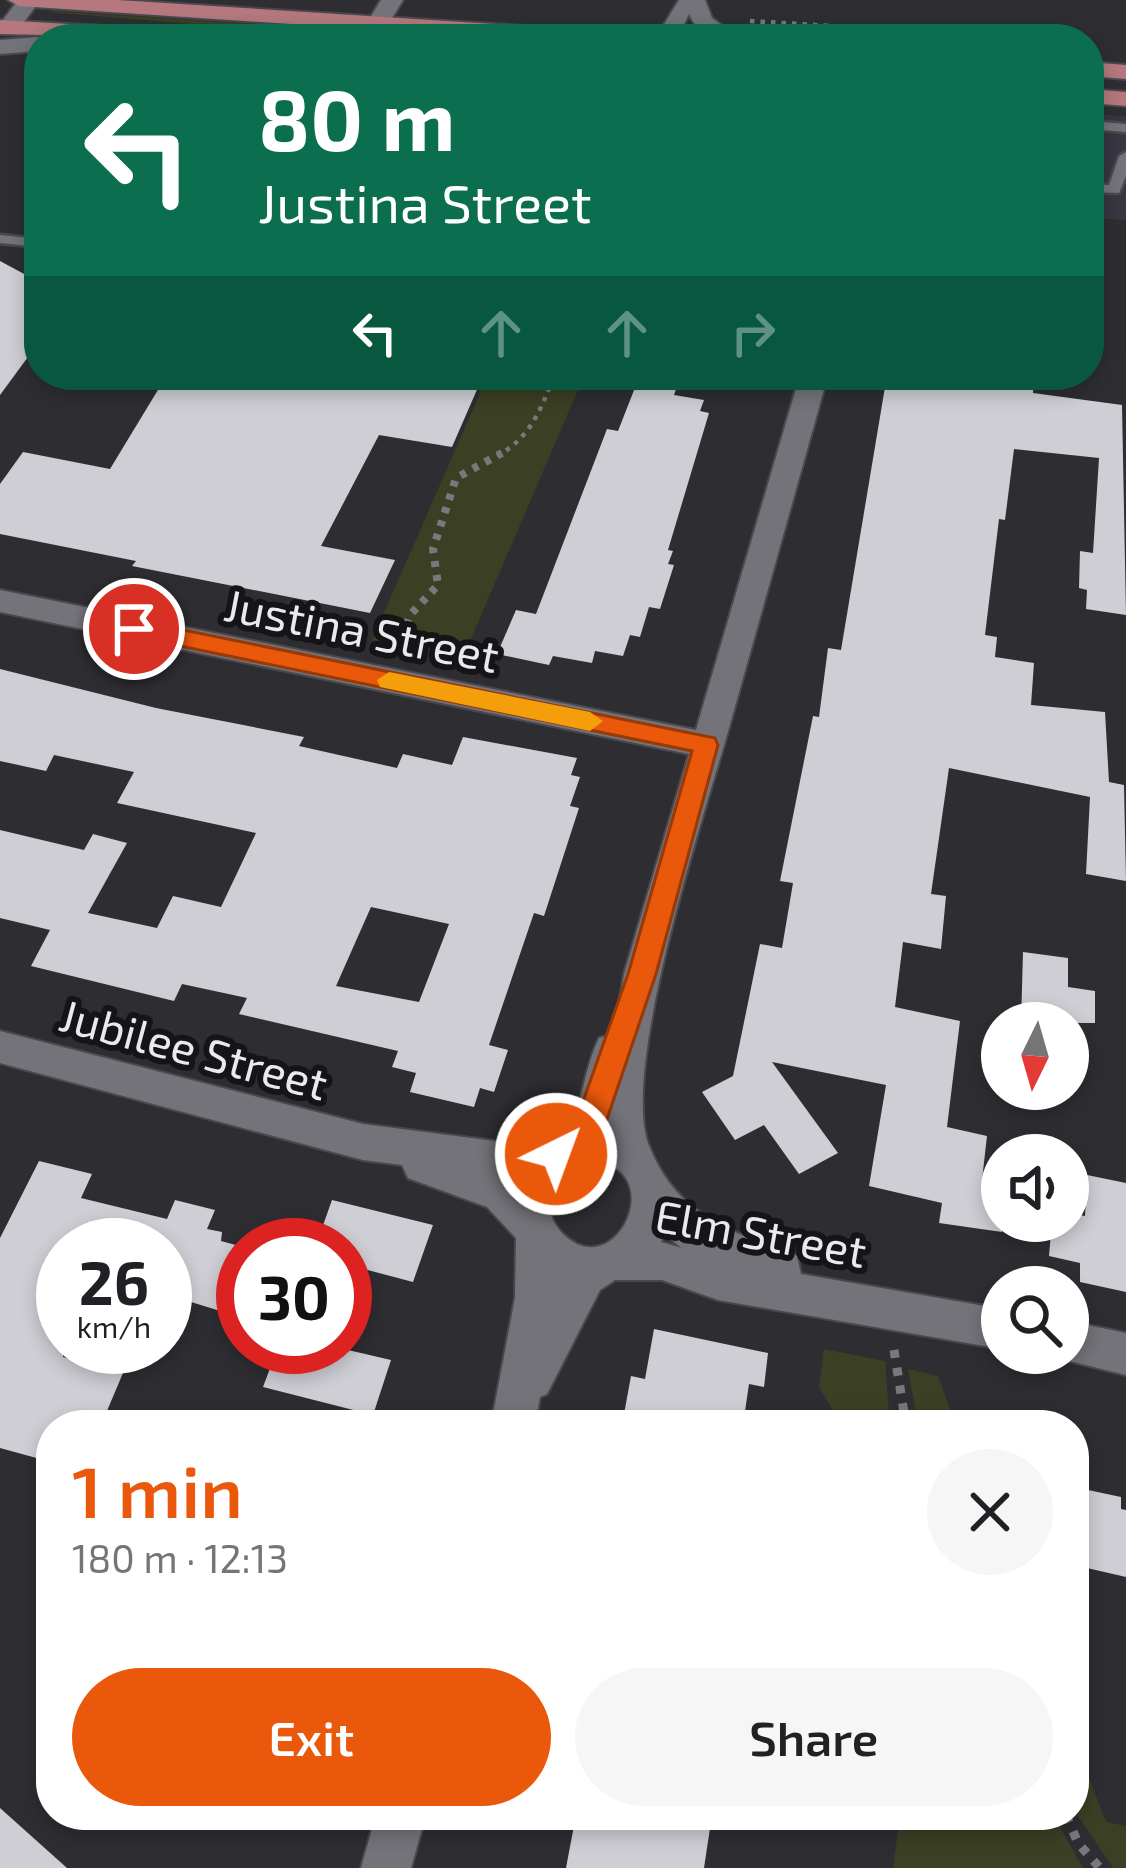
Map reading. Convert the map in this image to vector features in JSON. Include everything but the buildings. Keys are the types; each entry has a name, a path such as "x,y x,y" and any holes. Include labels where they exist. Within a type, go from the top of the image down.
{"main road":[{"path":"19,0 393,24"}],"street":[{"path":"3,34 28,0"},
{"path":"378,23 392,0"},
{"path":"673,24 693,0"},
{"path":"517,1410 537,1290 534,1230 526,1207 530,1185 588,1131 642,974 810,390"},
{"name":"Justina Street","path":"0,602 706,745"},
{"path":"518,1410 585,1276 643,1240 653,1221 644,1177 624,1128 623,1097 642,974"},
{"name":"Jubilee Street","path":"0,1047 363,1142 493,1190 509,1199 534,1230"},
{"name":"Jubilee Street","path":"363,1142 518,1162 563,1152"},
{"path":"563,1152 610,1148 644,1177"},
{"name":"Elm Street","path":"644,1177 675,1220 725,1254 866,1294 894,1307"},
{"path":"534,1230 562,1257 606,1261"},
{"name":"Elm Street","path":"606,1261 662,1261 718,1280 981,1325"},
{"path":"1089,1346 1126,1354"},
{"path":"386,1868 397,1830"}],"lane":[{"path":"1122,184 1126,156"}],"path":[{"path":"747,21 816,24"},
{"path":"399,653 409,616 439,585 433,549 456,478 517,445 540,415 549,390"},
{"path":"894,1307 894,1359 903,1410"},
{"path":"1072,1830 1100,1868"}],"shaded area":[{"path":"1104,115 1126,116 1126,220 1104,219"}],"green space":[{"path":"47,12 258,24 191,24"},
{"path":"481,390 578,390 462,660 372,640"},
{"path":"824,1349 885,1361 889,1410 833,1410 819,1387"},
{"path":"908,1369 938,1376 950,1410 915,1410"},
{"path":"1089,1777 1106,1822 1126,1826 1126,1868 1113,1868 1087,1830"},
{"path":"898,1830 1061,1830 1083,1868 893,1868"}],"slow traffic":[{"path":"389,680 590,721"}],"route":[{"path":"134,629 706,745 642,974 588,1131 576,1146 556,1154"}]}
